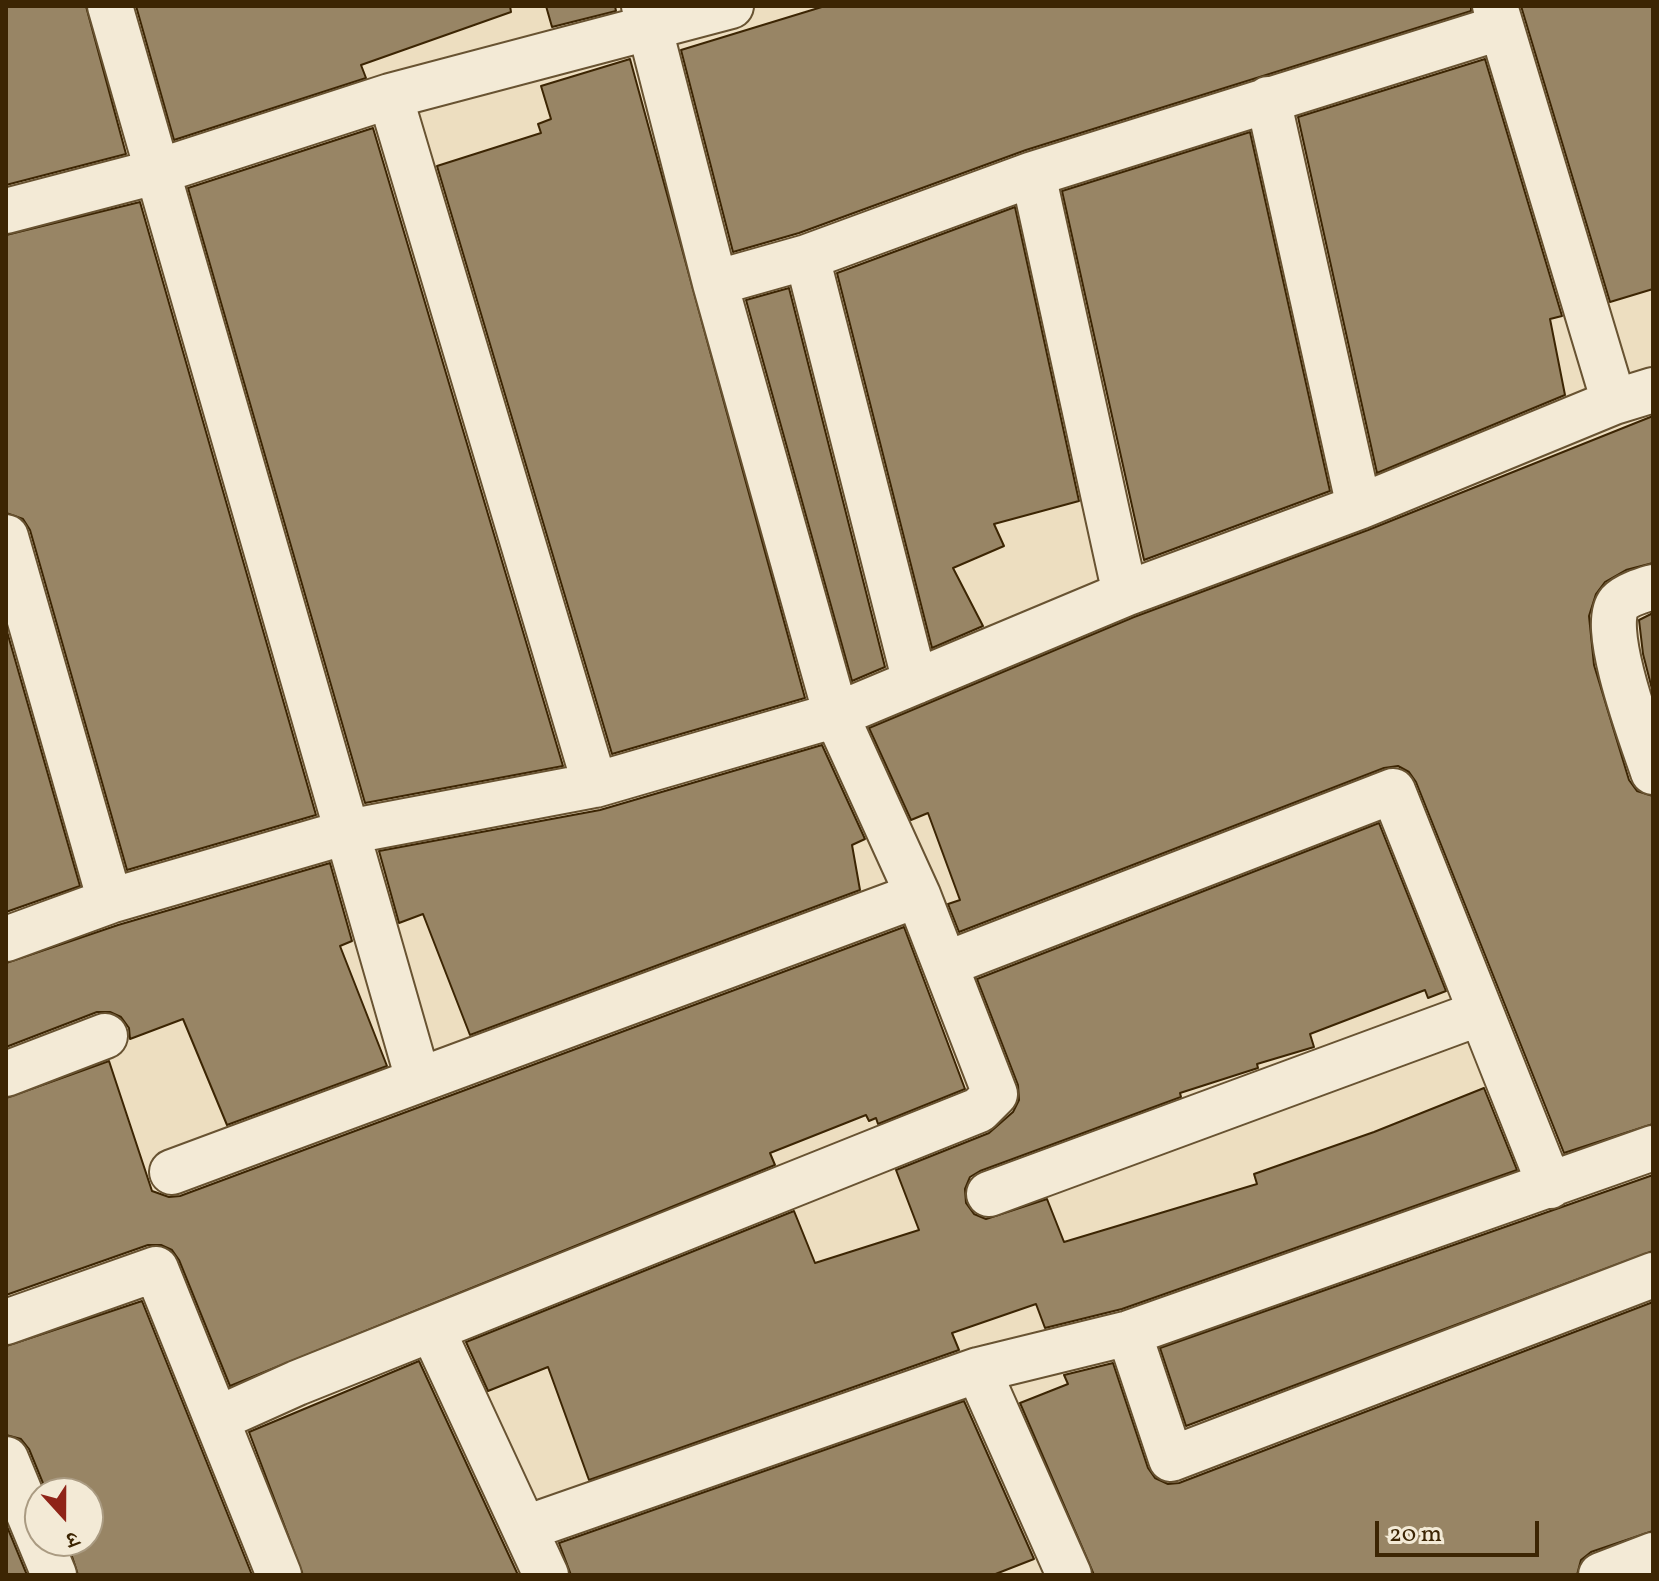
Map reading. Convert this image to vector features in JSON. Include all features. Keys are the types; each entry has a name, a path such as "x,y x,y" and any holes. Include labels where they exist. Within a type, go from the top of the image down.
{"street":[{"path":"110,6 418,1079"},
{"path":"6,211 159,171 647,16 731,6"},
{"path":"217,1419 432,1329 979,1110 995,1094 918,895 836,715 715,283 647,16"},
{"path":"6,939 110,901 347,832 595,785 836,715 1125,594 1359,507 1634,396 1497,17 1268,99 1033,174 807,257 715,283"},
{"path":"390,96 595,785"},
{"path":"1268,99 1359,507"},
{"path":"1033,174 1125,594"},
{"path":"807,257 915,682"},
{"path":"6,537 110,901"},
{"path":"1653,587 1620,602 1613,616 1621,675 1653,772"},
{"path":"946,964 1393,791 1550,1186"},
{"path":"172,1172 918,895"},
{"path":"989,1194 1480,1013"},
{"path":"6,1074 105,1036"},
{"path":"526,1528 978,1370 1129,1333 1653,1148"},
{"path":"6,1322 156,1269 279,1575"},
{"path":"1129,1333 1171,1459 1653,1275"},
{"path":"432,1329 546,1575"},
{"path":"978,1370 1067,1575"},
{"path":"6,1459 54,1575"},
{"path":"1601,1575 1653,1555"}],"building":[{"path":"6,6 86,6 126,154 6,185"},
{"path":"136,6 510,6 511,12 361,65 366,78 174,140"},
{"path":"546,6 615,6 616,11 552,27"},
{"path":"825,6 1471,6 1471,11 1026,150 799,233 733,252 681,50"},
{"path":"1521,6 1653,6 1653,289 1610,302"},
{"path":"630,59 805,698 612,754 437,166 541,133 538,124 551,119 541,86"},
{"path":"1485,59 1562,316 1550,319 1565,395 1377,473 1298,117"},
{"path":"373,128 563,766 365,803 188,188"},
{"path":"1250,132 1330,491 1144,560 1062,191"},
{"path":"140,202 316,815 127,870 30,530 23,519 6,513 6,235"},
{"path":"1015,207 1079,501 994,524 1004,546 953,568 983,626 932,648 837,273"},
{"path":"789,288 885,667 852,681 746,300"},
{"path":"1653,416 1653,563 1626,570 1605,582 1596,594 1589,616 1594,665 1629,780 1637,791 1653,796 1653,1124 1564,1153 1416,782 1409,772 1398,766 1384,768 959,932 948,904 960,900 928,813 911,820 869,728 1134,617 1368,530"},
{"path":"1653,613 1653,693 1643,654 1639,620"},
{"path":"6,628 80,886 6,912"},
{"path":"822,745 865,839 852,845 860,890 470,1035 423,914 399,923 379,851 600,810"},
{"path":"1379,823 1446,991 1428,998 1425,990 1310,1034 1314,1047 1257,1064 1258,1068 1180,1093 1181,1097 980,1171 970,1177 965,1189 966,1203 974,1214 986,1219 1047,1199 1064,1242 1257,1184 1254,1174 1374,1132 1484,1088 1517,1170 1122,1309 1045,1328 1036,1304 952,1333 959,1350 589,1480 548,1367 488,1391 466,1342 794,1211 815,1263 919,1230 896,1170 989,1133 1013,1112 1019,1100 1018,1085 977,979"},
{"path":"330,863 352,941 340,946 387,1066 227,1125 183,1019 130,1039 129,1028 121,1017 110,1012 97,1012 6,1047 6,963 118,925"},
{"path":"904,927 965,1089 878,1124 876,1118 869,1121 866,1115 770,1153 775,1165 230,1386 179,1260 172,1250 161,1245 148,1245 6,1295 6,1098 109,1061 152,1191 169,1197 180,1196"},
{"path":"1653,1175 1653,1251 1186,1426 1160,1348"},
{"path":"142,1301 252,1575 78,1575 72,1557 104,1557 104,1477 40,1477 29,1449 21,1439 6,1435 6,1346"},
{"path":"1653,1302 1653,1531 1591,1552 1581,1560 1577,1575 1094,1575 1020,1403 1068,1384 1064,1375 1113,1363 1148,1468 1155,1478 1168,1484 1179,1483"},
{"path":"419,1361 518,1575 303,1575 249,1432"},
{"path":"964,1401 1034,1559 993,1575 571,1575 559,1543"},
{"path":"6,1524 27,1575 6,1575"}]}
